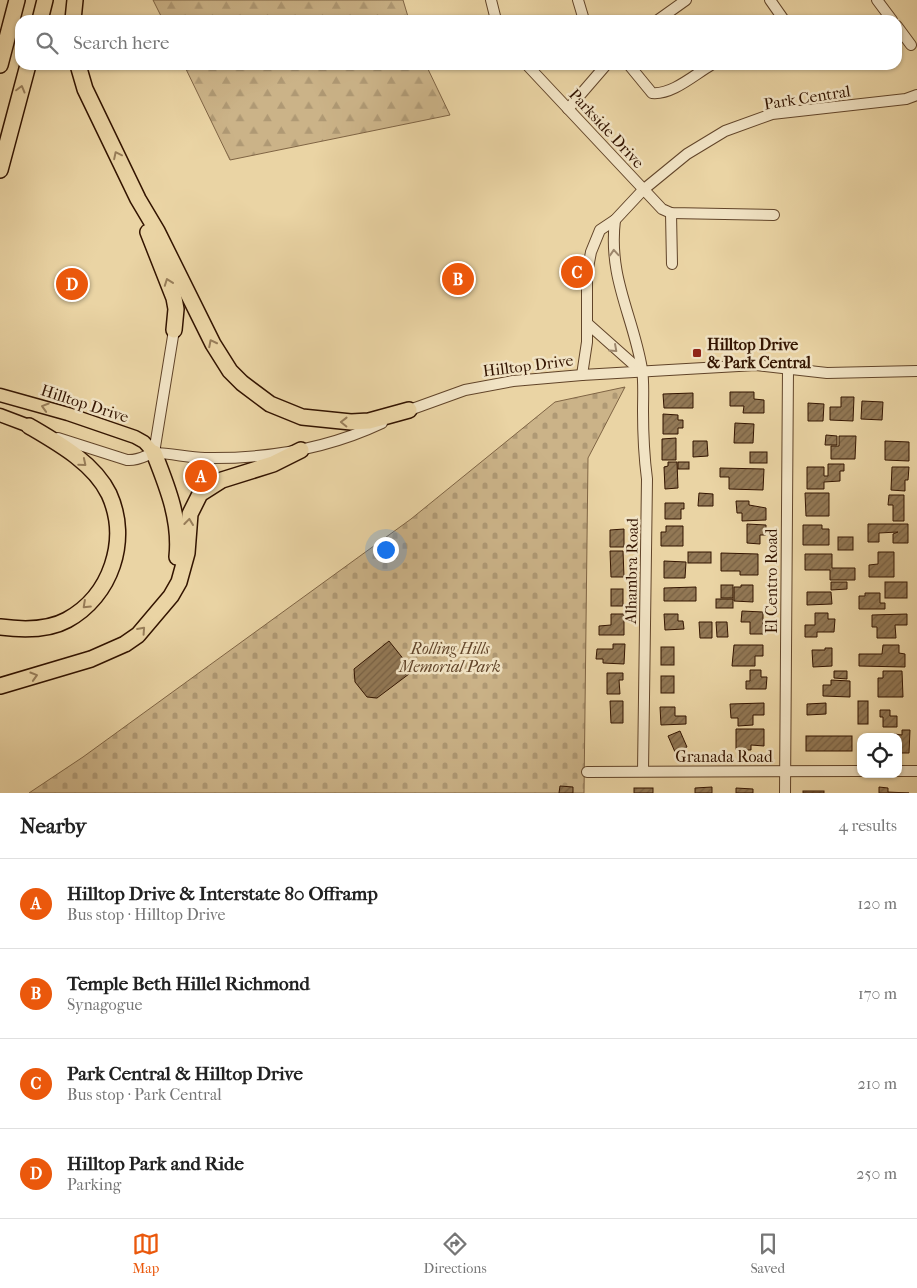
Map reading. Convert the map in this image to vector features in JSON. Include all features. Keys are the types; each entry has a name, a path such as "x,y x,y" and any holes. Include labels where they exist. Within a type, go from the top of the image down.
{"highway":[{"path":"0,65 17,0"},
{"path":"41,15 45,0"},
{"path":"74,15 75,0"},
{"path":"0,170 27,70"},
{"path":"79,70 85,89 138,199 158,231 221,359 230,371 255,394 286,412 319,420 369,421 409,410"},
{"path":"138,199 148,235 174,298 176,308 174,330"},
{"path":"0,627 33,629 50,626 66,620 79,612 90,602 105,582 115,559 118,544 114,509 100,480 74,455 29,426"},
{"path":"0,686 108,652 138,636 171,596 179,582 187,553 190,514 200,494 209,486 222,480 273,464 301,450"},
{"path":"154,453 170,495 178,539 173,580 156,614"}],"main road":[{"name":"Hilltop Drive","path":"2,395 68,414 135,437 144,442 154,453"},
{"name":"Hilltop Drive","path":"3,416 29,426"}],"street":[{"path":"490,0 494,15"},
{"path":"578,0 582,15"},
{"path":"663,15 676,3 686,0"},
{"path":"770,0 780,15"},
{"path":"877,0 888,15"},
{"path":"902,33 911,45"},
{"name":"Parkside Drive","path":"533,70 662,209 671,212"},
{"path":"568,109 602,70"},
{"path":"633,70 652,93 657,94 669,90 703,70"},
{"name":"Park Central","path":"582,375 588,324 588,273 591,252 600,230 615,220 644,190 687,154 725,131 772,114 906,99 917,95"},
{"path":"672,264 671,212 774,215"},
{"path":"615,220 613,239 615,272 637,342 642,372"},
{"path":"588,324 642,372"},
{"path":"154,453 174,330"},
{"name":"Hilltop Drive","path":"29,426 94,451 127,460 137,461 154,453 222,458 301,450 343,440 409,410 465,390 513,381 756,365 827,373 917,371"},
{"name":"El Centro Road","path":"785,793 788,369"},
{"name":"Alhambra Road","path":"642,372 644,449 647,479 643,771"},
{"name":"Granada Road","path":"587,772 857,771"},
{"path":"902,771 917,771"}],"green space":[{"path":"153,0 403,0 408,15 160,15"},
{"path":"186,70 428,70 450,115 230,160"},
{"name":"Rolling Hills Memorial Park","path":"625,387 588,458 584,793 29,793 83,757 411,519 555,402"}],"building":[{"path":"730,392 754,392 754,399 764,400 764,413 743,413 744,406 730,406"},
{"path":"693,393 693,408 664,408 663,394"},
{"path":"841,397 854,397 853,421 830,420 830,407 841,407"},
{"path":"862,401 883,402 882,420 861,419"},
{"path":"808,403 824,404 823,421 808,421"},
{"path":"663,414 678,415 678,420 683,420 683,428 678,428 678,434 663,434"},
{"path":"735,423 754,424 753,443 734,443"},
{"path":"826,435 837,436 837,445 825,445"},
{"path":"839,436 856,436 855,459 831,459 831,446 839,446"},
{"path":"676,438 676,460 662,460 662,439"},
{"path":"693,441 707,441 708,456 693,457"},
{"path":"885,441 909,442 909,461 885,460"},
{"path":"750,452 767,452 767,463 750,463"},
{"path":"668,462 677,462 678,488 665,489 664,467 668,466"},
{"path":"678,462 689,462 689,469 678,469"},
{"path":"828,464 844,464 844,471 840,471 840,481 824,482 824,489 807,489 807,467 824,467 824,476 828,476"},
{"path":"892,467 909,467 908,480 905,480 905,491 891,490"},
{"path":"720,468 764,469 763,490 729,489 729,477 720,477"},
{"path":"699,493 713,494 713,506 698,506"},
{"path":"805,493 829,493 829,516 806,516"},
{"path":"889,495 904,495 904,521 893,521 893,505 888,505"},
{"path":"736,501 749,501 749,505 766,508 766,520 742,521 742,513 737,513"},
{"path":"665,503 684,503 684,509 681,509 681,519 665,519"},
{"path":"747,524 766,525 766,535 760,535 760,544 747,543"},
{"path":"868,524 908,524 908,543 893,543 893,534 898,532 879,533 879,542 868,542"},
{"path":"803,525 822,525 822,529 829,529 829,545 803,545"},
{"path":"666,526 683,526 683,546 661,546 661,532 666,532"},
{"path":"624,529 624,547 610,547 610,530"},
{"path":"838,537 853,537 853,550 838,550"},
{"path":"610,551 623,551 624,577 611,577"},
{"path":"688,552 711,552 711,563 688,563"},
{"path":"878,552 894,552 894,577 869,577 869,565 878,564"},
{"path":"721,553 758,554 758,575 740,575 740,571 721,571"},
{"path":"805,554 832,554 832,568 855,568 855,580 830,580 830,570 805,570"},
{"path":"664,561 686,562 685,578 664,578"},
{"path":"831,582 847,582 847,589 831,590"},
{"path":"885,582 907,582 907,598 885,598"},
{"path":"721,585 733,585 733,598 721,598"},
{"path":"741,585 753,585 753,602 734,601 734,587 741,587"},
{"path":"696,587 696,601 664,601 664,588"},
{"path":"611,589 623,589 623,606 611,606"},
{"path":"807,592 831,592 832,604 807,605"},
{"path":"865,593 880,593 880,603 885,603 885,609 859,609 859,596 865,596"},
{"path":"716,599 733,599 733,608 716,608"},
{"path":"742,611 763,612 763,634 750,634 750,622 741,622"},
{"path":"815,613 828,613 828,619 835,619 834,632 817,632 817,637 805,637 805,625 815,625"},
{"path":"611,614 624,614 624,635 599,635 599,626 611,625"},
{"path":"664,614 678,614 678,621 683,621 684,629 665,630"},
{"path":"907,614 907,625 895,625 896,638 877,638 877,627 872,627 872,615"},
{"path":"699,622 712,622 712,638 700,638"},
{"path":"716,622 727,622 728,637 717,637"},
{"path":"389,641 413,671 377,698 367,697 355,682 354,669"},
{"path":"613,644 625,644 624,664 603,663 603,659 596,659 597,649 613,649"},
{"path":"734,645 763,645 763,656 755,656 755,666 732,666"},
{"path":"883,645 899,645 899,653 905,654 905,667 859,666 859,654 882,654"},
{"path":"661,647 674,647 674,665 661,665"},
{"path":"825,648 832,648 832,666 813,667 812,650 825,650"},
{"path":"750,670 761,670 761,677 767,677 766,689 746,689 746,681 750,681"},
{"path":"834,671 847,671 847,679 834,678"},
{"path":"883,671 902,671 903,697 878,697 878,678 883,678"},
{"path":"607,673 623,673 623,680 619,680 620,694 607,694"},
{"path":"661,676 674,676 674,693 661,693"},
{"path":"831,680 850,681 850,697 823,696 823,685 831,685"},
{"path":"610,701 623,701 623,723 611,723"},
{"path":"858,701 868,701 868,724 858,724"},
{"path":"764,703 764,715 753,715 753,725 738,726 738,718 731,718 730,704"},
{"path":"826,703 826,714 807,715 807,704"},
{"path":"660,707 675,707 675,716 686,716 686,724 661,725"},
{"path":"880,710 890,710 890,716 897,716 897,727 883,727 883,717 880,717"},
{"path":"736,729 764,729 764,746 751,745 751,750 736,750"},
{"path":"902,730 910,730 909,753 902,753"},
{"path":"680,731 687,747 675,752 668,736"},
{"path":"806,736 852,736 852,751 806,751"},
{"path":"560,786 573,787 573,793 559,793"},
{"path":"712,787 712,793 695,793 695,788"},
{"path":"879,787 888,788 888,792 909,793 879,793"},
{"path":"634,788 653,788 653,793 634,793"},
{"path":"736,788 753,789 753,793 736,793"},
{"path":"803,791 824,791 824,793 803,793"}],"place":[{"name":"Park Central & Hilltop Drive","path":"577,272"},
{"name":"Temple Beth Hillel Richmond","path":"458,279"},
{"name":"Hilltop Park and Ride","path":"72,284"},
{"name":"Hilltop Drive & Park Central","path":"697,353"},
{"name":"Hilltop Drive & Interstate 80 Offramp","path":"201,476"}]}
